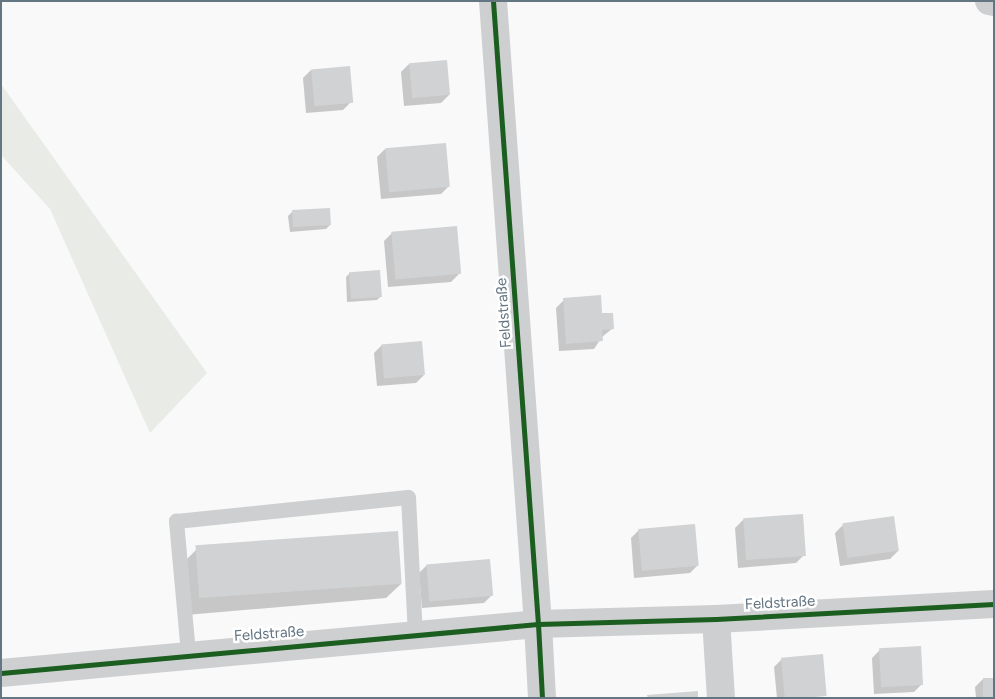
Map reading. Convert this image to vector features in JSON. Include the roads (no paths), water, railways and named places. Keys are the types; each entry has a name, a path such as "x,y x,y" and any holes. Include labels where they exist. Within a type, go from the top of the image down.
{"street":[{"name":"Feldstraße","path":"493,1 542,698"},
{"path":"989,1 994,2"},
{"name":"Feldstraße","path":"1,673 188,653 415,636 538,624 716,620 994,604"},
{"path":"716,620 721,698"}],"lane":[{"path":"188,653 176,521 408,496 415,636"}]}
